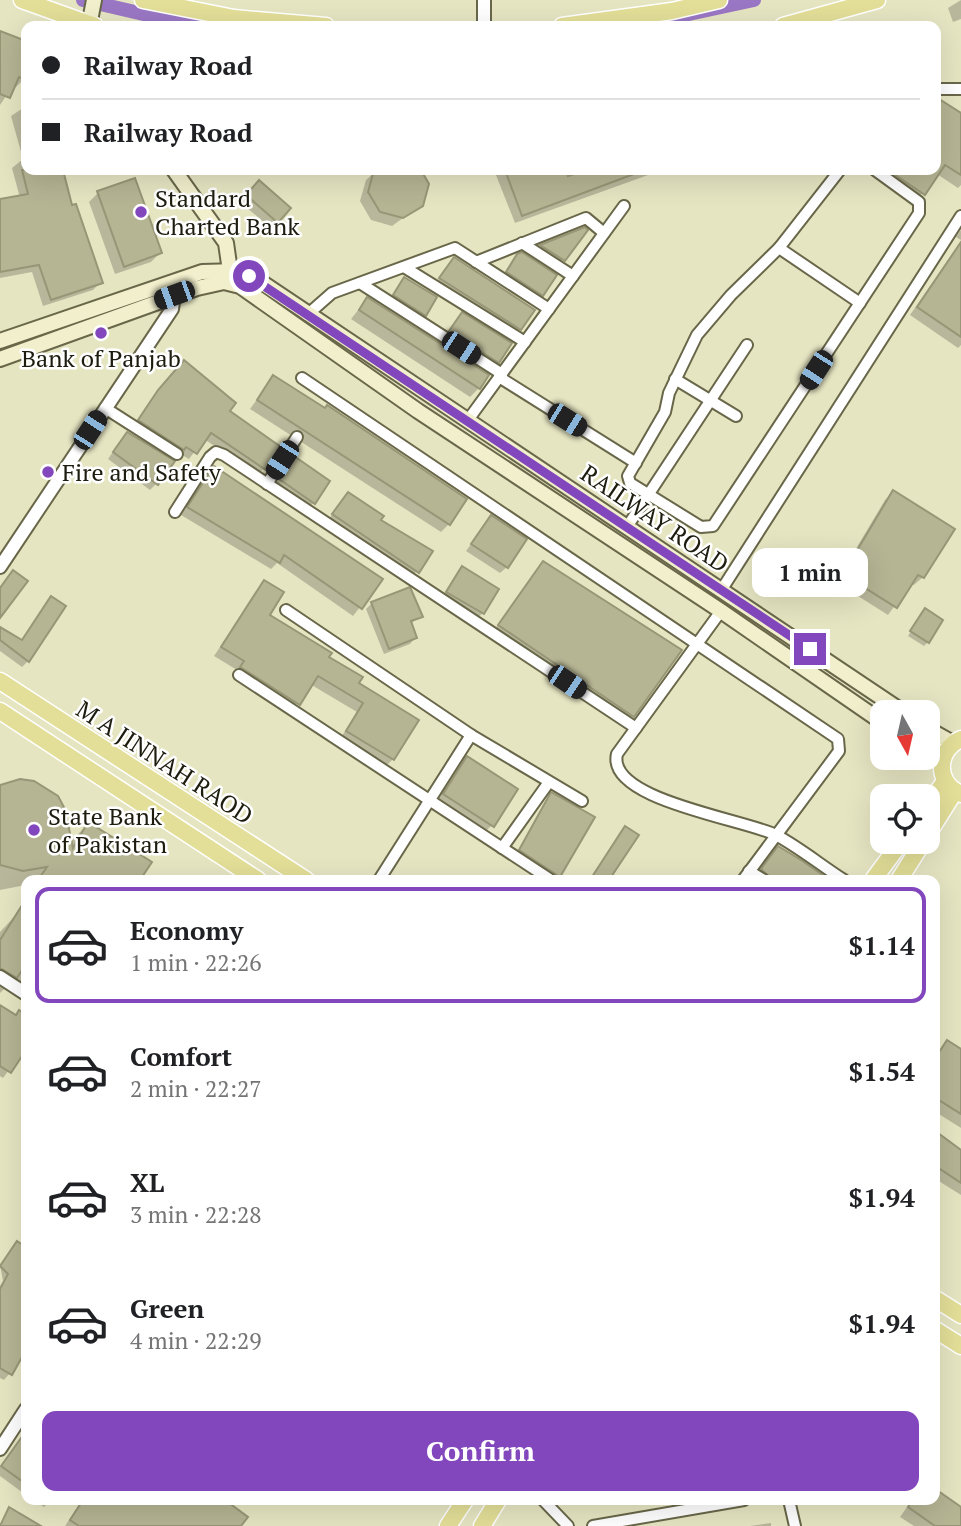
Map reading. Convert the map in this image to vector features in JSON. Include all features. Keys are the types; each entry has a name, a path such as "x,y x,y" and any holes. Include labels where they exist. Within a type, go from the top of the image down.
{"main road":[{"path":"22,0 91,18"},
{"path":"143,0 234,18 268,21"},
{"path":"599,21 672,11 719,0"},
{"path":"801,21 877,0"},
{"path":"0,359 174,295 231,277 226,243 178,175"},
{"name":"RAILWAY ROAD","path":"0,341 202,272 264,284 885,700"},
{"name":"RAILWAY ROAD","path":"231,277 429,419 721,611 870,714"},
{"name":"M A JINNAH RAOD","path":"0,681 298,875"},
{"path":"0,711 250,875"},
{"path":"940,734 957,741"},
{"path":"940,753 957,741"},
{"path":"940,766 954,788 940,813"},
{"path":"940,824 961,811"},
{"path":"877,875 892,854"},
{"path":"902,875 915,854"},
{"path":"940,1302 961,1315"},
{"path":"940,1333 961,1346"},
{"path":"448,1526 462,1505"},
{"path":"482,1526 495,1505"}],"street":[{"path":"484,0 484,21"},
{"path":"941,89 961,89"},
{"path":"835,175 779,248 730,295 697,335 675,379 665,412 628,479 701,527 713,526 919,213 920,206 881,175"},
{"path":"468,420 624,206"},
{"path":"722,589 961,216"},
{"path":"476,262 586,218 604,233"},
{"path":"522,243 573,276"},
{"path":"307,315 332,293 456,248 549,309"},
{"path":"779,248 860,303"},
{"path":"404,267 525,342"},
{"path":"360,283 636,463"},
{"path":"0,566 172,309 174,295"},
{"path":"627,527 747,345"},
{"path":"302,378 838,739 841,744 839,751 747,875"},
{"path":"675,379 736,416"},
{"path":"105,408 177,454"},
{"path":"267,484 297,437"},
{"path":"174,512 216,453 636,728"},
{"path":"286,610 471,735 582,801"},
{"path":"721,611 617,754 615,764 621,777 655,797 775,835 836,875"},
{"path":"239,675 543,875"},
{"path":"382,875 471,735"},
{"path":"502,848 549,782"},
{"path":"0,977 21,991"},
{"path":"0,1449 21,1417"},
{"path":"548,1505 568,1526"},
{"path":"593,1526 715,1505"},
{"path":"790,1505 795,1526"}],"building":[{"path":"0,31 21,39 21,78 19,77 10,98 0,94"},
{"path":"941,100 961,113 961,175 945,165 941,171"},
{"path":"23,175 64,175 72,205 76,204 103,283 51,300 39,265 0,272 0,199 28,194"},
{"path":"373,175 424,175 429,184 423,206 403,218 380,212 368,192"},
{"path":"507,175 631,175 522,216"},
{"path":"895,175 938,175 925,195"},
{"path":"135,178 162,253 124,267 97,191"},
{"path":"259,180 291,208 278,223 246,195"},
{"path":"585,227 588,230 565,261 540,245"},
{"path":"961,242 961,337 917,307"},
{"path":"522,252 557,275 543,296 506,272 517,254"},
{"path":"454,257 535,310 521,330 439,278"},
{"path":"404,277 437,297 426,316 393,295"},
{"path":"367,297 489,375 480,389 359,310"},
{"path":"462,312 512,343 499,363 449,331"},
{"path":"184,360 236,403 230,411 281,447 266,470 211,433 197,454 186,447 184,450 138,420 158,390"},
{"path":"273,375 325,408 327,405 467,499 450,525 257,400"},
{"path":"127,432 175,461 158,485 113,452"},
{"path":"294,456 330,481 315,504 279,479"},
{"path":"214,466 383,579 362,609 284,555 280,563 187,507"},
{"path":"893,490 955,529 924,578 918,575 897,608 843,574"},
{"path":"348,492 384,516 381,520 433,551 419,573 332,514"},
{"path":"491,515 527,539 508,568 471,544"},
{"path":"543,561 682,650 634,717 498,625"},
{"path":"462,566 499,589 484,614 446,592"},
{"path":"13,570 28,581 0,618 0,588"},
{"path":"264,580 284,592 270,615 332,653 329,657 363,677 359,683 419,720 394,760 346,731 363,703 318,676 300,705 240,667 244,661 221,647"},
{"path":"410,587 423,617 411,621 417,638 389,649 371,602"},
{"path":"51,596 66,606 29,662 0,640 0,627 22,640"},
{"path":"925,608 943,620 929,643 910,631"},
{"path":"467,756 518,789 494,827 443,794"},
{"path":"20,779 34,781 58,796 65,809 73,848 88,822 152,862 143,875 41,875 47,867 23,871 0,865 0,785"},
{"path":"551,792 595,817 561,875 557,875 519,850"},
{"path":"625,826 639,835 612,875 593,875"},
{"path":"778,846 823,875 767,875 761,869"},
{"path":"21,907 21,972 17,978 0,968 0,940"},
{"path":"0,1005 16,1015 19,1010 21,1011 21,1058 11,1073 0,1066"},
{"path":"947,1040 961,1049 961,1114 940,1101 940,1051"},
{"path":"940,1134 961,1150 961,1183 940,1169"},
{"path":"17,1241 21,1244 21,1359 12,1375 0,1368 0,1289 8,1274 0,1266"},
{"path":"21,1438 21,1480 1,1466"},
{"path":"940,1492 961,1507 961,1526 935,1526 908,1507 940,1505"},
{"path":"80,1505 232,1505 248,1517 241,1526 79,1526 70,1520"},
{"path":"9,1507 41,1526 0,1526"}],"waterway":[{"path":"83,0 186,21"},
{"path":"656,21 754,0"}],"place":[{"name":"Standard Charted Bank","path":"141,212"},
{"name":"Bank of Panjab","path":"101,333"},
{"name":"Fire and Safety","path":"48,472"},
{"name":"State Bank of Pakistan","path":"34,830"}],"route":[{"path":"249,276 810,649"}]}
